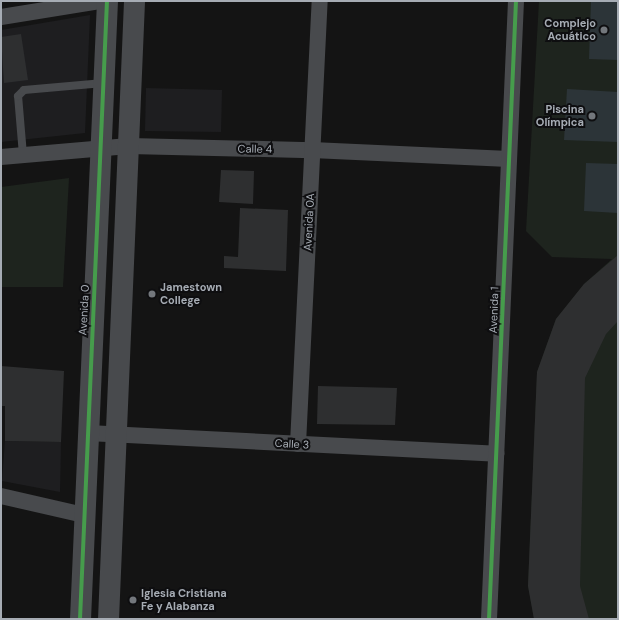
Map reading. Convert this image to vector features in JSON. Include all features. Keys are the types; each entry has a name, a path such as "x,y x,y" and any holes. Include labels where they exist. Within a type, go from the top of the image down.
{"street":[{"path":"1,17 100,1"},
{"name":"Avenida 0","path":"80,619 107,1"},
{"path":"108,619 134,1"},
{"name":"Avenida 0A","path":"298,444 320,1"},
{"name":"Avenida 1","path":"489,619 516,1"},
{"name":"Calle 4","path":"1,157 129,146 312,150 509,159"},
{"name":"Calle 3","path":"88,433 496,454"},
{"path":"1,496 84,515"}],"lane":[{"path":"24,155 18,96 24,90 104,83"}],"shaded area":[{"path":"539,1 618,1 618,619 534,619 528,586 537,372 556,319 584,284 612,259 552,257 526,231"},
{"name":"Complejo Acuático","path":"591,1 618,1 618,60 589,59"},
{"path":"90,15 85,133 1,142 1,30"},
{"path":"146,88 222,90 221,132 145,131"},
{"name":"Piscina Olímpica","path":"567,89 618,92 618,142 564,140"},
{"path":"586,163 618,164 618,213 584,211"},
{"path":"69,178 63,287 1,287 1,187"},
{"path":"5,441 61,442 60,492 2,481"}],"building":[{"path":"21,34 28,80 4,83 1,37"},
{"path":"221,170 254,171 253,204 219,202"},
{"path":"240,208 288,210 286,271 224,268 224,256 238,257"},
{"path":"618,255 618,321 606,334 585,378 580,586 589,619 534,619 528,586 537,372 556,319 584,284"},
{"path":"1,366 64,371 61,442 5,441 5,406 1,406"},
{"path":"318,386 397,388 395,425 317,424"}],"cycle path":[{"path":"80,619 107,1"},
{"path":"489,619 516,1"}],"place":[{"name":"Complejo Acuático","path":"604,30"},
{"name":"Piscina Olímpica","path":"592,116"},
{"name":"Jamestown College","path":"152,294"},
{"name":"Iglesia Cristiana Fe y Alabanza","path":"133,600"}]}
